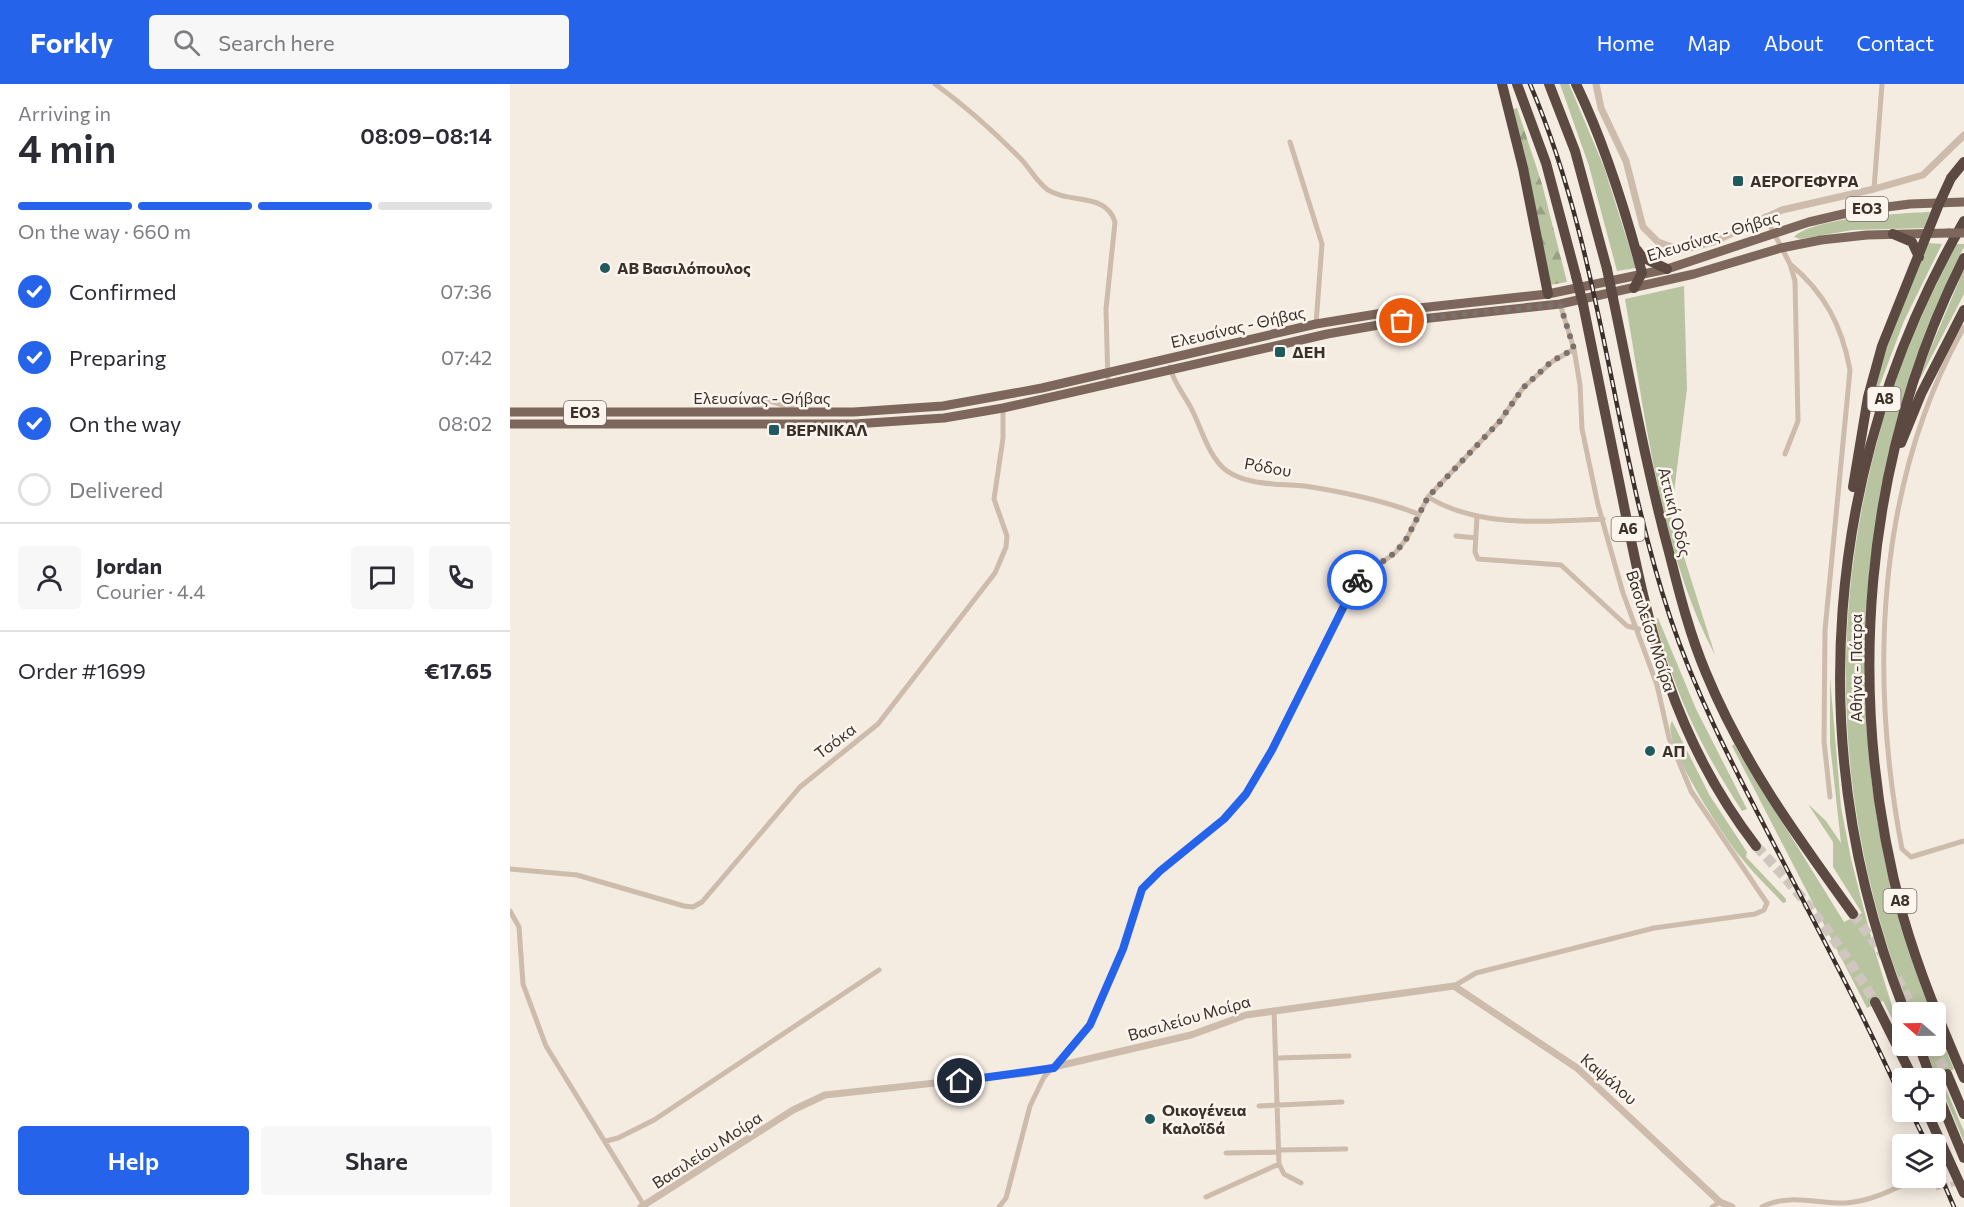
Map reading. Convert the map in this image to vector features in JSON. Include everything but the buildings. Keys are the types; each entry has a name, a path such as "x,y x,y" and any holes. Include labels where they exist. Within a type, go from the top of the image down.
{"highway":[{"path":"1502,84 1523,168 1548,294"},
{"name":"Α6","path":"1517,84 1545,163 1583,304 1635,564 1660,663 1694,749 1716,787 1756,846"},
{"name":"Αττική Οδός","path":"1549,84 1575,151 1607,269 1656,503 1686,616 1706,673 1759,777 1853,914"},
{"path":"1576,84 1605,152 1636,249 1642,273 1634,288"},
{"path":"1842,589 1848,522 1875,369 1939,204 1952,178 1964,162"},
{"name":"Αθήνα - Πάτρα","path":"1902,1002 1872,915 1850,811 1842,753 1839,685 1842,589 1857,498 1886,392 1917,313 1964,221"},
{"path":"1893,234 1912,242 1919,257"},
{"path":"1636,249 1642,257 1667,268"},
{"name":"Αθήνα - Πάτρα","path":"1964,258 1935,320 1917,370 1888,476 1876,545 1870,615 1870,694 1876,780 1890,862 1923,981 1964,1078"},
{"path":"1888,476 1921,394 1964,310"},
{"path":"1875,1002 1907,1068"},
{"path":"1947,1074 1964,1114"},
{"path":"1946,1115 1964,1158"},
{"path":"1932,1122 1964,1192"}],"main road":[{"name":"Ελευσίνας - Θήβας","path":"510,412 879,412 943,406 1106,373 1316,324 1401,310 1548,294 1667,268 1856,211 1964,202"},
{"name":"Ελευσίνας - Θήβας","path":"510,424 878,423 944,418 1003,408 1365,327 1560,304 1634,288 1781,248 1846,237 1964,233"},
{"path":"1548,294 1560,304"}],"street":[{"path":"934,84 1020,157 1048,190 1097,202 1105,207 1113,217 1106,309 1108,385"},
{"path":"1596,84 1601,108 1626,161 1642,227 1649,236 1669,248 1693,249 1782,210 1923,175 1964,135"},
{"path":"1874,189 1882,84"},
{"path":"1290,142 1322,244 1316,324"},
{"path":"1765,216 1790,264 1795,281 1798,421 1785,453"},
{"path":"1790,264 1809,280 1831,308 1845,342 1850,370 1825,630 1824,741 1830,796"},
{"name":"Βασιλείου Μοίρα","path":"643,1207 793,1110 825,1095 983,1079 1054,1068 1191,1035 1246,1015 1454,986 1476,973 1654,928 1761,913 1767,907 1764,894 1719,835 1683,778 1669,738 1657,685 1639,629 1623,593 1585,449 1574,349 1560,304"},
{"path":"1964,327 1937,379 1905,474 1889,569 1885,654 1888,750 1902,849 1911,857 1964,841"},
{"path":"999,1207 1008,1191 1030,1106 1044,1077 1090,1025 1123,949 1142,889 1160,871 1224,819 1246,794 1272,750 1353,584 1396,552 1407,538 1428,497 1500,421 1523,388 1552,361 1574,349"},
{"path":"1169,359 1170,370"},
{"name":"Ρόδου","path":"1170,370 1216,460 1227,471 1251,480 1376,499 1418,514"},
{"name":"Τσόκα","path":"510,869 570,874 684,906 693,907 702,903 800,787 878,724 995,573 1006,547 1007,536 994,499 1003,438 1003,408"},
{"path":"1428,497 1459,512 1477,516 1521,520 1603,519"},
{"path":"1477,516 1475,552 1478,559 1564,566 1627,626 1639,629"},
{"path":"1456,536 1476,537"},
{"path":"510,911 519,927 523,984 541,1033 555,1061 606,1141 643,1207"},
{"path":"606,1141 618,1138 654,1120 879,970"},
{"name":"Καψάλου","path":"1454,986 1577,1068 1720,1202 1732,1207"},
{"path":"1274,1010 1279,1164 1284,1174 1301,1183"},
{"path":"1276,1058 1349,1056"},
{"path":"1259,1106 1342,1102"},
{"path":"1226,1153 1346,1149"},
{"path":"1206,1197 1279,1164"},
{"path":"1762,1207 1771,1202 1786,1200 1830,1203 1862,1200 1892,1188"},
{"path":"1712,1207 1720,1202"}],"green space":[{"path":"1560,84 1569,84 1604,167 1636,268 1617,271 1589,166"},
{"path":"1517,108 1542,184 1567,282 1550,285 1513,109"},
{"path":"1930,212 1924,228 1853,230 1800,239 1794,237 1819,225 1838,221 1879,215"},
{"path":"1928,243 1942,244 1904,321 1871,408 1878,369"},
{"path":"1956,244 1964,244 1924,338 1895,432 1875,528 1866,626 1867,724 1878,822 1899,918 1928,1002 1907,1002 1884,936 1865,860 1852,782 1846,705 1847,627 1855,549 1870,471 1891,394 1929,299"},
{"path":"1964,269 1964,294 1920,379 1919,376"},
{"path":"1684,286 1687,389 1671,516 1715,655 1696,615 1668,527 1648,435 1625,299"},
{"path":"1658,618 1696,709 1747,809 1742,811 1690,719 1671,672 1655,619"},
{"path":"1830,678 1841,807 1851,859 1873,945 1892,1006 1892,1019 1883,1001 1867,1008 1732,746 1734,744 1844,922 1862,913 1833,867 1833,842 1808,804 1826,821 1841,843 1830,744"},
{"path":"1672,721 1710,796 1747,852 1746,857 1786,899 1786,902 1783,903 1744,861 1708,809 1675,747 1671,731"},
{"path":"1946,1050 1954,1069 1946,1073 1946,1068 1933,1068 1928,1056 1946,1056"},
{"path":"1946,1090 1964,1131 1964,1142 1946,1099"}],"tunnel":[{"path":"1756,846 1820,921 1849,960 1875,1002"},
{"path":"1853,914 1885,957"},
{"path":"1897,978 1910,1002"},
{"path":"1937,1056 1947,1074"},
{"path":"1946,1186 1961,1182"}],"railway":[{"path":"1530,84 1555,149 1575,215 1650,551 1680,645 1727,753 1892,1079"},
{"path":"1916,1122 1922,1134"},
{"path":"1946,1188 1954,1207"}],"way so far":[{"path":"1357,580 1388,560 1396,552 1407,538 1428,497 1500,421 1523,388 1552,361 1574,349 1560,304 1402,321"}],"place":[{"name":"ΑΕΡΟΓΕΦΥΡΑ","path":"1738,181"},
{"name":"ΑΒ Βασιλόπουλος","path":"605,268"},
{"name":"ΔΕΗ","path":"1280,352"},
{"name":"ΒΕΡΝΙΚΑΛ","path":"774,430"},
{"name":"ΑΠ","path":"1650,751"},
{"name":"Οικογένεια Καλοϊδά","path":"1150,1119"}],"route":[{"path":"960,1081 1054,1068 1086,1032 1107,980 1123,949 1142,889 1147,882 1224,819 1246,794 1272,750 1357,580"}]}
